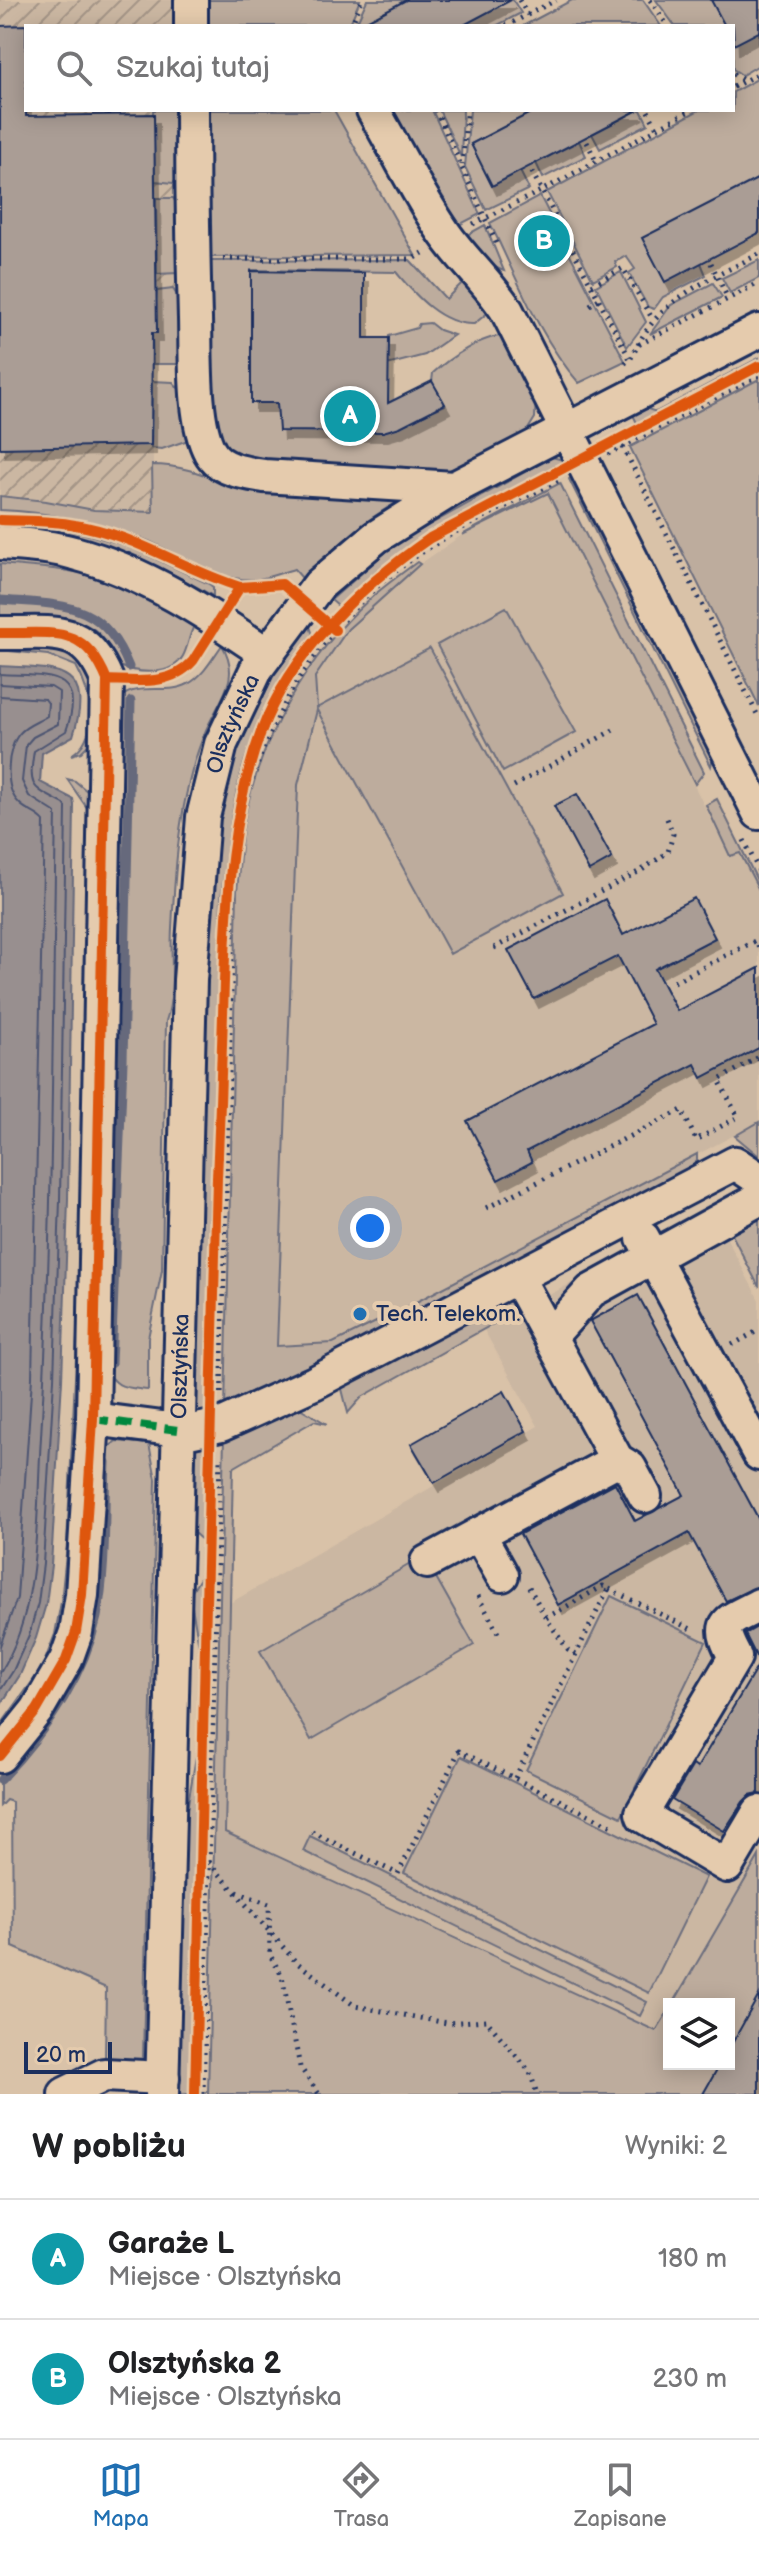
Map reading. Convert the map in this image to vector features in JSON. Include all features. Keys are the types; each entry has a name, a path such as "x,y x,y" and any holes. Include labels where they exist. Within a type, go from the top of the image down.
{"street":[{"path":"191,0 191,24"},
{"path":"192,112 198,400 204,436 211,454 222,464 243,473 264,476 454,488"},
{"path":"374,112 448,237 507,311 759,813"},
{"name":"Olsztyńska","path":"162,2086 190,980 203,817 221,744 267,654 319,585 376,537 454,488 759,331"},
{"name":"Olsztyńska","path":"0,543 73,552 112,566 156,585 218,620 267,654"},
{"path":"0,633 66,634 79,640 100,662 107,680 93,1419 82,1595 76,1632 55,1682 0,1756"},
{"path":"93,1419 178,1430 215,1427 314,1383 735,1163 759,1179"},
{"path":"550,1337 591,1291 759,1199"},
{"path":"632,1217 759,1454"},
{"path":"517,1277 617,1460 630,1468 645,1496"},
{"path":"427,1562 617,1460"},
{"path":"479,1534 502,1575"},
{"path":"759,1605 723,1628 723,1636 735,1657 680,1726 636,1831 727,1866 759,1812"},
{"path":"65,2094 104,2075 162,2086"}],"path":[{"path":"352,24 362,0"},
{"path":"519,0 528,15"},
{"path":"510,24 556,0"},
{"path":"650,0 667,24"},
{"path":"735,86 759,73"},
{"path":"735,75 745,81"},
{"path":"437,112 503,257"},
{"path":"461,168 467,112"},
{"path":"649,112 657,128"},
{"path":"194,259 413,259 448,237 687,112"},
{"path":"587,142 596,161"},
{"path":"532,172 630,360"},
{"path":"616,367 630,360 653,320 677,297 759,254"},
{"path":"711,263 728,299"},
{"path":"592,285 623,268 653,320"},
{"path":"638,345 759,283"},
{"path":"590,305 599,299"},
{"path":"195,2094 227,906 233,835 262,729 280,692 312,646 381,573 430,538 584,462 759,366"},
{"path":"584,462 623,446 759,375"},
{"path":"623,446 759,718"},
{"path":"514,786 615,729"},
{"path":"494,948 642,870 668,852 673,834 666,816"},
{"path":"674,982 755,941 759,948"},
{"path":"486,1208 682,1110 696,1140 706,1135 738,1117 719,1080 759,1057"},
{"path":"203,2094 215,1427"},
{"path":"576,1654 568,1650 546,1618 603,1586 703,1635"},
{"path":"515,1778 551,1713 608,1589"},
{"path":"312,1832 398,1874 459,1751 479,1763 636,1831"},
{"path":"209,1862 296,1962 355,2006 447,2023 486,2020 530,2072 537,2094"},
{"path":"235,1892 269,1904 270,1955 282,1976 300,2067 319,2094"}],"shaded area":[{"path":"0,0 175,0 177,24 24,24 24,112 178,112 180,300 153,365 153,512 94,510 0,496"},
{"path":"198,0 360,0 350,24 199,24"},
{"path":"367,0 513,0 521,13 500,24 356,24"},
{"path":"572,0 643,0 660,24 527,24"},
{"path":"656,0 759,0 759,65 742,75 735,70 735,24 674,24"},
{"path":"759,78 759,178 701,263 706,275 663,297 654,309 648,307 629,273 635,269 626,256 615,262 617,267 593,280 547,192 695,112 735,112 735,91"},
{"path":"153,112 177,112 177,179 173,183 155,181"},
{"path":"201,112 335,112 415,255 200,257"},
{"path":"392,112 433,112 480,214 457,226"},
{"path":"440,112 463,112 461,157"},
{"path":"470,112 532,112 471,144 492,186 520,171 529,189 486,210 465,167"},
{"path":"634,112 642,112 648,124 600,149 592,134"},
{"path":"579,141 586,156 543,178 536,163"},
{"path":"540,196 625,361 579,383 540,326 490,223"},
{"path":"156,198 173,198 177,204 178,273 157,274"},
{"path":"485,225 504,271 488,261 465,236"},
{"path":"410,260 446,299 466,279 490,311 474,324 451,320 420,299 396,272 251,270 257,395 398,426 445,405 432,382 433,373 439,367 486,339 504,336 536,394 535,418 525,434 453,472 242,463 216,438 200,261"},
{"path":"759,260 759,278 730,293 722,278"},
{"path":"621,272 646,322 627,347 596,286"},
{"path":"713,283 722,297 650,334 671,305"},
{"path":"173,289 180,300 182,364 153,364 152,333 157,291"},
{"path":"430,323 454,335 425,355 387,365 389,336"},
{"path":"759,358 759,361 638,425 633,415 645,408 656,412"},
{"path":"759,379 759,706 630,447"},
{"path":"152,381 173,382 181,391 191,439 162,449 151,448"},
{"path":"552,457 567,461 475,508 419,542 339,607 331,600 395,544"},
{"path":"152,465 190,470 225,483 407,498 365,523 302,578 294,569 259,579 227,576 153,543 104,526 53,515 0,510 0,496 94,510 153,512"},
{"path":"577,474 714,751 711,766 569,479"},
{"path":"560,483 704,772 695,784 548,493 462,535"},
{"path":"547,492 729,855 740,853 759,890 759,1122 397,1313 333,1343 277,1346 298,785 317,709 315,677 349,630 420,564 462,535"},
{"path":"0,525 59,528 128,546 209,584 213,587 213,596 111,547 58,533"},
{"path":"417,562 420,564 348,629 315,677 317,708 430,648 563,893 450,954 317,710 298,785 277,1346 333,1343 697,1154 697,1161 678,1181 350,1349 225,1409 237,891 243,829 250,796 273,732 307,672 349,619"},
{"path":"0,564 87,574 136,592 194,626 183,656 162,671 133,670 117,665 110,648 88,626 57,621 0,622"},
{"path":"506,607 576,732 503,772 437,645"},
{"path":"309,624 313,635 265,712 250,745 237,787 229,831 221,898 206,1412 196,1411 207,945 218,818 227,777 253,707"},
{"path":"0,644 63,649 90,669 99,734 81,752 71,755 86,737 90,713 76,666 48,655 0,650"},
{"path":"222,645 230,668 227,688 197,753 177,853 172,987 166,1021 162,1270 148,1338 148,1390 117,1383 104,1365 117,1063 121,697 136,690 172,689 188,684 203,671"},
{"path":"67,779 75,781 94,797 82,1442 65,1637 0,1742 0,1726 42,1668 55,1634 67,1544 80,1275 87,808"},
{"path":"717,799 759,884 759,890 740,853 730,856 706,805"},
{"path":"759,1122 759,1156 735,1136"},
{"path":"759,1207 759,1287 726,1223"},
{"path":"711,1208 759,1300 759,1856 676,1998 663,1998 663,2020 656,2031 225,1832 230,1603 538,1426 484,1330"},
{"path":"500,1297 522,1308 362,1397 348,1413 339,1377"},
{"path":"293,1404 327,1424 314,1421 233,1468 225,1832 656,2031 663,2020 663,2070 735,2070 735,1998 676,1998 759,1856 759,2094 208,2094 224,1437"},
{"path":"207,1440 204,1542 193,1532 196,1447"},
{"path":"116,1441 149,1444 156,1479 143,2058 132,2063 105,2062 106,1988 13,1947 12,1802 6,1800 0,1806 0,1770 48,1710 102,1453"},
{"path":"424,1556 474,1645 311,1740 260,1651"},
{"path":"203,1573 192,2094 178,2094 184,1827 199,1739 201,1658 190,1595"},
{"path":"611,1596 706,1642 621,1817 526,1770"},
{"path":"461,1756 706,1877 649,1993 404,1873"},
{"path":"310,1836 647,2002 640,2016 303,1851"}],"water":[{"path":"0,666 53,670 65,675 74,683 79,695 79,712 73,736 42,753 40,782 73,799 74,805 68,1200 51,1565 46,1604 36,1638 20,1675 0,1706"}],"building":[{"path":"406,0 511,0 466,24 361,24"},
{"path":"711,0 759,0 759,32 735,44 735,24 724,24"},
{"path":"24,25 26,116 154,114 157,333 152,333 151,445 0,448 0,26"},
{"path":"532,112 634,112 492,186 471,144"},
{"path":"759,178 759,233 665,282 642,238"},
{"path":"548,225 559,244 539,256 528,237"},
{"path":"251,271 364,273 364,338 389,338 388,403 432,381 445,404 400,427 383,432 279,431 277,403 251,403"},
{"path":"577,794 612,858 589,871 554,806"},
{"path":"694,898 715,938 655,969 677,1011 759,968 759,1048 702,1078 695,1064 527,1151 532,1162 498,1180 467,1121 653,1024 618,956 534,999 508,950 605,899 623,935"},
{"path":"638,1295 759,1520 759,1586 726,1601 689,1533 558,1605 520,1534 615,1483 635,1521 684,1495 590,1321"},
{"path":"504,1391 526,1431 434,1483 411,1444"},
{"path":"759,1626 759,1662 745,1634"},
{"path":"759,1664 759,1793 750,1795 743,1802 724,1831 672,1800 693,1765 697,1768"},
{"path":"759,1995 759,2094 703,2094 717,2070 735,2070 735,2038"}],"waterway":[{"path":"0,600 43,603 78,610 107,629 129,667"},
{"path":"111,1364 123,1061 131,701"},
{"path":"0,1780 32,1744 60,1705 91,1640 102,1579 106,1462"}],"marked path":[{"path":"93,1419 178,1430"}],"cycle path":[{"path":"195,2094 210,1407 225,950 237,824 261,732 274,703 309,648 354,599 404,557 430,538 759,366"},
{"path":"0,520 57,522 97,530 240,587"},
{"path":"107,680 154,680 175,675 184,669 193,661 240,587 282,584 335,630"},
{"path":"0,633 51,633 77,640 98,662 107,680 93,1419 82,1595 76,1632 66,1660 37,1710 0,1756"}],"place":[{"name":"Olsztyńska 2","path":"544,241"},
{"name":"Garaże L","path":"350,416"},
{"name":"Tech. Telekom.","path":"360,1314"}]}
